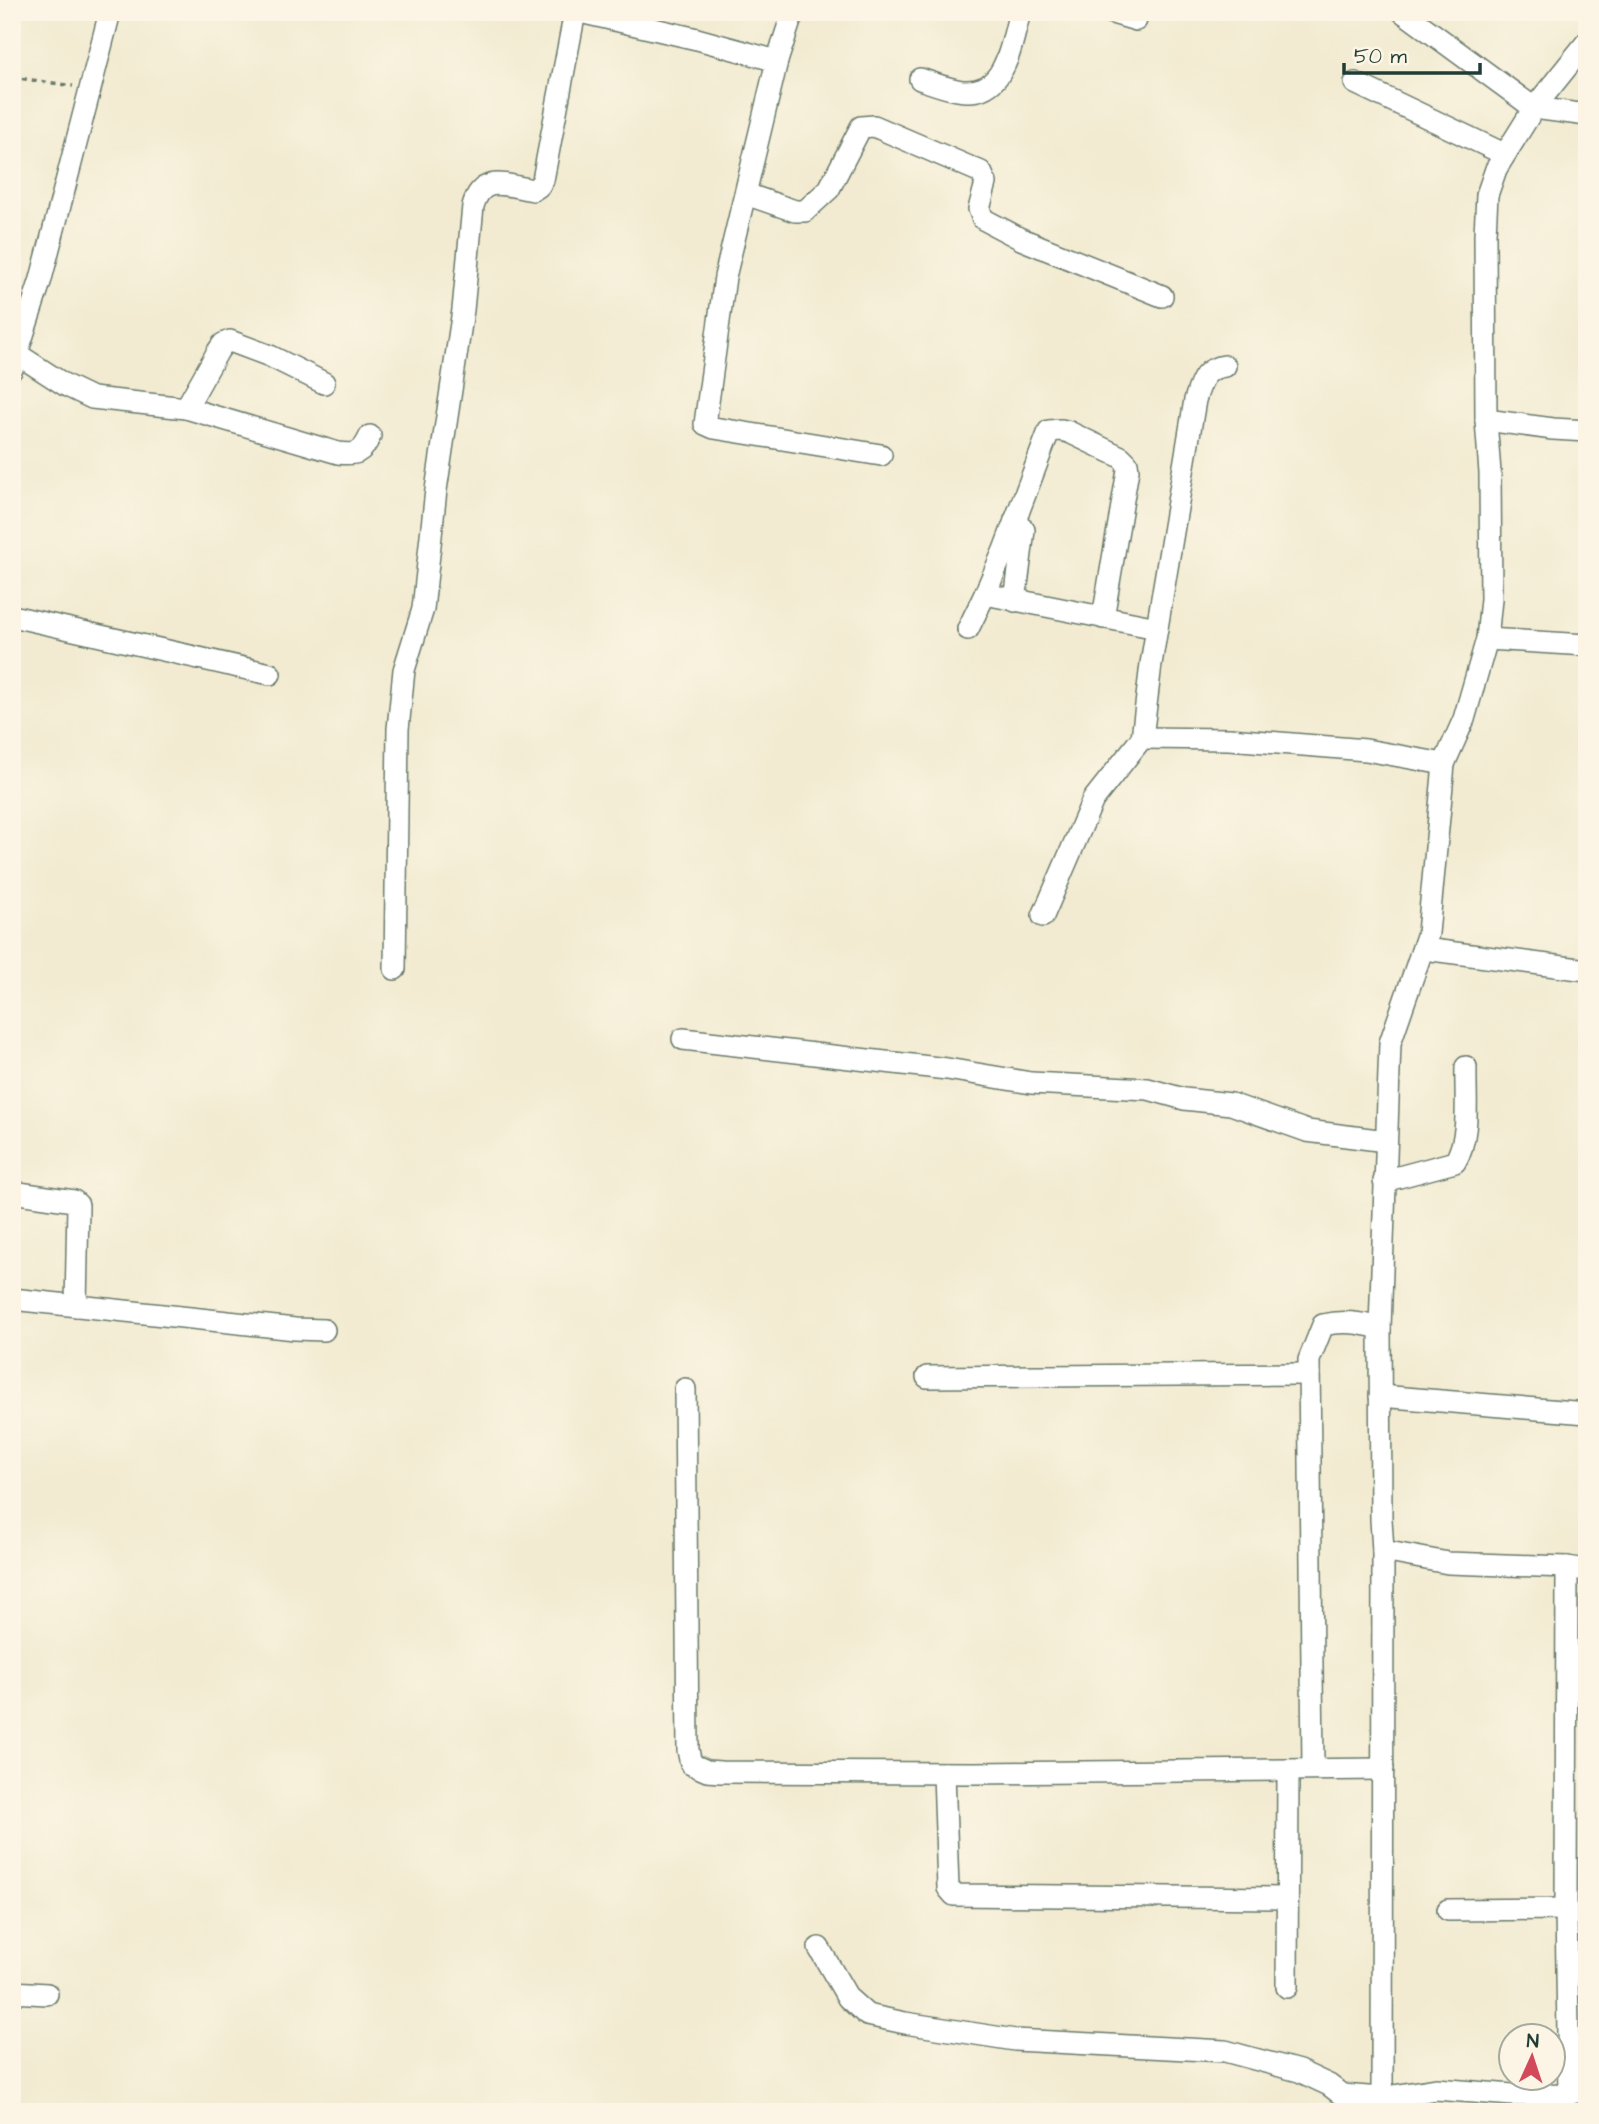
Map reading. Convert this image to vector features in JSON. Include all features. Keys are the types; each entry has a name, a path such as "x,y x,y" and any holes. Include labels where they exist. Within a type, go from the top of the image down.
{"street":[{"path":"110,12 44,267 15,361 92,398 186,408 338,453 355,454 363,450 369,436"},
{"path":"395,970 398,729 404,670 423,609 476,195 483,186 491,184 533,190 543,180 577,12 697,39 777,61"},
{"path":"793,12 777,61 724,277 705,424 725,430 881,455"},
{"path":"920,79 958,90 986,88 998,79 1004,67 1020,12"},
{"path":"1109,12 1136,20"},
{"path":"1403,12 1534,108 1587,115"},
{"path":"1382,2105 1383,1551 1380,1328 1390,1043 1428,933 1444,764 1464,719 1487,639 1491,558 1490,472 1486,420 1487,195 1504,154 1534,108 1587,42"},
{"path":"1355,83 1423,113 1504,154"},
{"path":"746,194 795,211 805,211 830,189 861,127 874,126 981,172 986,183 979,209 983,219 1021,239 1162,296"},
{"path":"186,408 218,351 223,344 230,341 270,356 324,383"},
{"path":"1043,916 1093,800 1142,738 1157,628 1195,400 1207,371 1225,366"},
{"path":"1486,420 1587,431"},
{"path":"968,629 985,594 1049,431 1056,430 1069,432 1121,457 1127,463 1103,618"},
{"path":"1015,520 1024,530 1015,601"},
{"path":"985,594 1157,628"},
{"path":"12,616 270,674"},
{"path":"1487,639 1587,645"},
{"path":"1142,738 1230,740 1366,750 1444,764"},
{"path":"1424,949 1587,970"},
{"path":"682,1040 947,1069 1031,1083 1148,1089 1184,1099 1231,1104 1307,1131 1386,1141"},
{"path":"1384,1181 1455,1162 1464,1138 1466,1067"},
{"path":"12,1192 74,1201 78,1205 76,1306"},
{"path":"12,1299 324,1330"},
{"path":"1313,1769 1309,1360 1323,1325 1337,1321 1358,1322 1380,1328"},
{"path":"927,1377 1309,1374"},
{"path":"685,1389 688,1750 691,1764 707,1771 721,1772 1383,1769"},
{"path":"1380,1396 1587,1413"},
{"path":"819,1948 848,1998 867,2015 1015,2040 1225,2051 1299,2071 1329,2085 1342,2095 1382,2105 1436,2089 1513,2095 1578,2091 1566,1909 1577,1569 1448,1563 1383,1551"},
{"path":"1287,1987 1288,1770"},
{"path":"944,1773 948,1888 954,1895 1287,1898"},
{"path":"1448,1910 1566,1909"},
{"path":"12,1992 47,1994"}],"path":[{"path":"12,77 89,89"}]}
